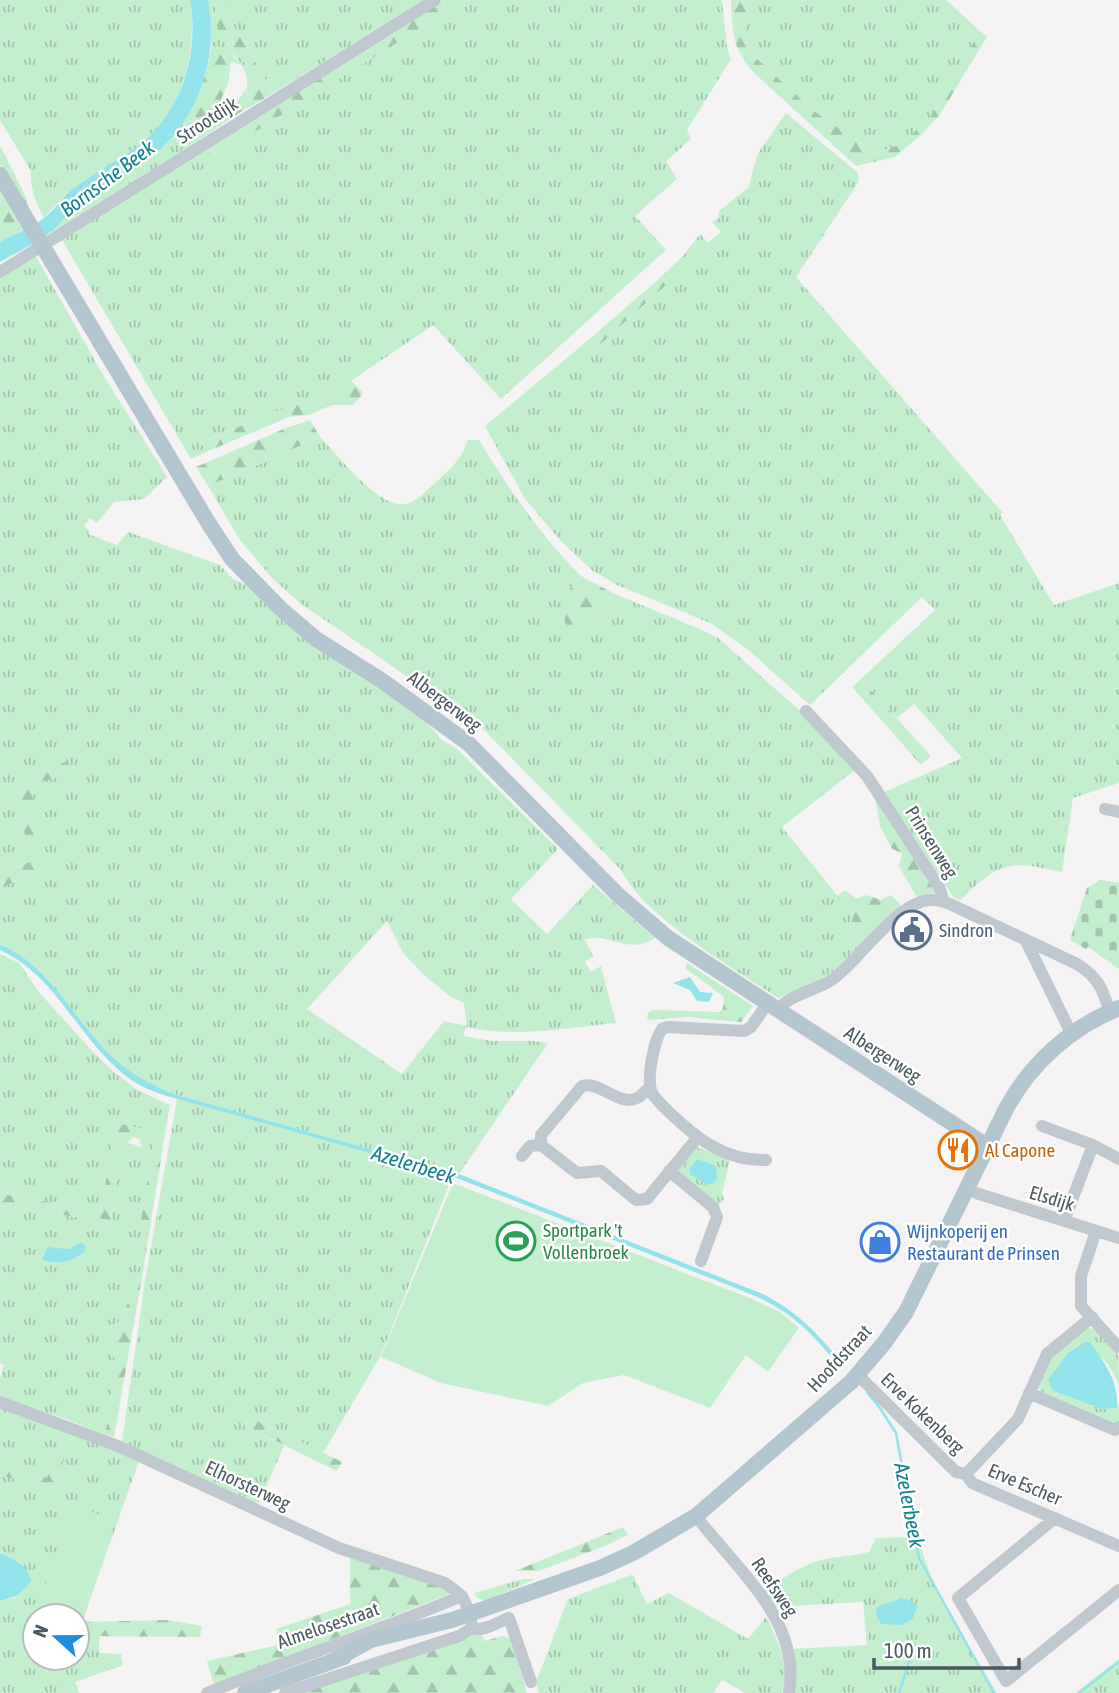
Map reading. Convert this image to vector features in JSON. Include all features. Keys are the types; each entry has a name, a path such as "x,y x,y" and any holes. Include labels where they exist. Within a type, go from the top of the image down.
{"main road":[{"name":"Albergerweg","path":"0,175 209,524 232,559 250,579 316,639 381,680 467,743 640,915 668,938 978,1143 987,1146"},
{"name":"Hoofdstraat","path":"471,1621 633,1553 696,1516 816,1413 857,1374 906,1312 987,1146 1023,1083 1045,1057 1071,1033 1114,1010"},
{"name":"Almelosestraat","path":"245,1693 336,1659 371,1640 452,1619 471,1621"}],"street":[{"name":"Strootdijk","path":"0,272 435,0"},
{"name":"Prinsenweg","path":"650,1087 657,1037 662,1029 668,1027 744,1031 772,1008 830,981 906,909 929,900 944,902 939,887 867,776 806,711"},
{"path":"1105,809 1119,812"},
{"path":"944,902 1058,954 1091,973 1114,1010"},
{"path":"1025,939 1071,1033"},
{"path":"541,1145 541,1135 582,1086 590,1084 627,1100 637,1098 650,1087 653,1096 696,1138 723,1152 766,1160"},
{"path":"1042,1126 1093,1144 1119,1159"},
{"path":"522,1156 530,1146 541,1145 577,1173 601,1171 636,1200 647,1199 696,1138"},
{"path":"1064,1221 1093,1144"},
{"path":"669,1171 713,1207 717,1217 701,1261"},
{"name":"Elsdijk","path":"976,1193 1119,1238"},
{"path":"1096,1231 1081,1276 1081,1306 1119,1348"},
{"name":"Erve Escher","path":"1092,1317 1047,1354 1018,1419 966,1474 972,1483 1119,1546"},
{"name":"Erve Kokenberg","path":"857,1374 956,1472 966,1474"},
{"path":"1027,1399 1115,1430 1119,1427"},
{"name":"Elhorsterweg","path":"0,1402 118,1446 339,1548 438,1581 455,1589 462,1596"},
{"name":"Reefsweg","path":"696,1516 756,1586 770,1608 787,1647 792,1670 789,1693"},
{"path":"1013,1693 958,1598 1055,1518"},
{"path":"1006,1681 1119,1590"},
{"path":"462,1596 471,1621 479,1630 509,1618 531,1682"},
{"name":"Almelosestraat","path":"207,1693 462,1596"},
{"path":"285,1693 459,1636 471,1621"}],"green space":[{"path":"0,0 190,0 191,3 188,65 174,103 163,120 150,136 133,150 64,197 44,218 32,189 31,171 0,120"},
{"path":"208,0 214,0 218,33 251,70 252,106 245,109 246,75 240,62 224,48 211,48"},
{"path":"214,0 219,0 273,93 252,106 251,70 218,33"},
{"path":"219,0 426,0 273,93"},
{"path":"443,0 465,0 216,156 211,146"},
{"path":"465,0 722,0 727,48 731,59 687,130 691,139 666,161 677,179 635,216 666,250 501,399 433,325 351,381 324,396 282,409 205,441 202,444 206,452 191,459 62,240 211,146 215,156"},
{"path":"731,0 747,0 744,33 746,43 755,57 814,111 875,154 903,143 931,116 980,31 987,37 939,116 920,136 895,157 856,166 752,71 734,38"},
{"path":"747,0 946,0 980,31 931,116 903,143 875,154 814,111 755,57 746,43 744,33"},
{"path":"217,46 229,51 241,65 233,62 230,64 229,81 217,109 222,111 234,104 247,86 245,109 187,148 173,135 198,94 211,48"},
{"path":"786,113 857,172 859,177 858,183 796,277 1003,513 1000,515 1054,605 1119,583 1119,783 1073,798 1062,872 1017,865 997,870 961,900 953,897 884,792 962,758 914,704 897,718 861,679 935,610 922,597 810,705 746,648 710,623 617,585 593,571 560,540 525,499 485,426 586,342 597,347 668,283 662,276 684,255 700,234 708,243 721,232 712,222 719,218 719,211 748,188 758,153"},
{"path":"173,135 187,148 51,232 75,208 154,155"},
{"path":"0,145 26,197 31,218 0,165"},
{"path":"0,190 24,229 0,242"},
{"path":"35,255 102,373 167,477 144,499 114,502 97,523 90,518 84,526 90,531 88,534 117,545 128,532 220,565 296,631 412,706 442,740 456,748 558,849 511,899 547,934 593,885 655,938 636,945 602,938 585,940 593,956 585,962 591,972 601,966 616,1023 522,1032 466,1027 463,1036 492,1041 548,1043 459,1174 170,1093 155,1086 121,1065 32,965 0,945 0,889 41,869 31,784 77,771 22,773 30,862 0,873 0,276","holes":["387,921 403,953 426,977 451,997 464,1003 467,1026 444,1021 402,1074 307,1009"]},
{"path":"662,276 668,283 597,347 586,342"},
{"path":"351,381 362,391 362,395 353,405 332,405 309,415 289,417 206,452 202,444 282,409 324,396"},
{"path":"310,420 320,437 208,486 196,467 286,428"},
{"path":"320,437 370,489 393,503 404,504 421,496 450,469 459,459 468,440 479,440 526,511 581,576 564,596 580,639 593,616 615,594 718,638 809,719 856,769 782,827 853,915 855,953 819,980 778,998 715,957 649,905 632,888 621,870 481,727 300,603 273,579 240,540 208,486"},
{"path":"581,576 615,594 593,616 580,640 565,623 564,596"},
{"path":"861,679 931,756 921,765 852,687"},
{"path":"66,762 78,771 31,785 40,831 41,869 0,889 0,873 30,862 15,781 22,773"},
{"path":"875,796 936,893 916,896 899,866 902,853 892,849 880,826"},
{"path":"1100,880 1119,883 1119,969 1088,947 1086,949 1070,940 1087,888"},
{"path":"845,890 857,899 866,895 881,900 891,895 901,905 855,953 853,915 837,896"},
{"path":"0,954 19,963 38,991 115,1073 139,1091 170,1105 165,1134 116,1124 101,1209 98,1209 111,1220 123,1133 134,1137 128,1142 142,1148 139,1139 153,1144 140,1227 146,1253 143,1272 118,1323 101,1329 117,1362 105,1435 63,1418 0,1399 0,1378 4,1365 0,1363 0,1205 87,1219 88,1208 0,1194","holes":["82,1243 83,1251 79,1257 52,1263 48,1247 69,1249"]},
{"path":"687,963 753,1006 741,1022 688,1017 647,1020 648,1013 653,1010 719,1012 723,1009 724,997 685,968"},
{"path":"177,1099 453,1175 381,1355 323,1453 249,1417 245,1426 284,1446 257,1508 122,1441 145,1281"},
{"path":"116,1123 165,1134 146,1253 140,1227 153,1144 123,1133 111,1220 97,1218 97,1209 101,1209"},
{"path":"696,1147 730,1159 722,1194 724,1199 718,1207 679,1174 677,1167"},
{"name":"Sportpark 't Vollenbroek","path":"453,1183 752,1299 780,1312 799,1328 768,1372 746,1355 710,1408 624,1375 583,1383 548,1406 441,1383 381,1357"},
{"path":"0,1194 88,1208 88,1219 0,1205"},
{"path":"143,1272 114,1437 105,1435 117,1362 97,1334 101,1329 118,1323"},
{"path":"1084,1327 1099,1333 1115,1351 1118,1356 1119,1384 1107,1363 1084,1342 1067,1354 1053,1391 1102,1409 1117,1408 1119,1402 1119,1421 1116,1424 1044,1395 1039,1389 1048,1361"},
{"path":"0,1408 66,1429 47,1478 0,1467"},
{"path":"249,1417 342,1462 337,1471 245,1426"},
{"path":"66,1429 73,1432 54,1489 0,1475 0,1467 47,1478"},
{"path":"73,1432 139,1461 89,1602 21,1602 21,1626 0,1626 0,1601 15,1598 12,1558 0,1553 0,1475 54,1488"},
{"path":"71,1505 115,1520 89,1602 40,1602"},
{"path":"623,1527 628,1535 602,1547 539,1571 515,1571"},
{"path":"919,1537 924,1558 941,1598 997,1693 791,1693 790,1649 867,1645 863,1602 772,1607 763,1594 786,1576 812,1563 869,1552 876,1538"},
{"path":"350,1556 455,1592 214,1685 207,1661 278,1645 276,1629 350,1604"},
{"path":"631,1575 647,1604 669,1593 748,1639 766,1617 779,1645 784,1664 782,1693 745,1693 722,1680 713,1693 539,1693 536,1682 568,1599"},
{"path":"523,1579 536,1579 485,1601 477,1598 474,1593"},
{"path":"169,1620 202,1626 200,1637 91,1636 91,1622"},
{"path":"21,1625 21,1635 0,1635 0,1626"},
{"path":"479,1631 485,1641 502,1636 511,1639 527,1693 304,1693"},
{"path":"0,1635 21,1635 21,1672 91,1672 91,1636 99,1636 99,1653 121,1654 123,1665 75,1682 80,1693 0,1693"},
{"path":"1119,1659 1119,1693 1075,1693"}],"water":[{"name":"Bornsche Beek","path":"190,0 208,0 211,43 202,85 183,123 170,140 145,162 74,209 45,236 0,262 0,242 43,219 69,192 131,151 162,121 183,84 189,64 192,43"},
{"path":"0,945 33,965 121,1065 170,1093 459,1174 765,1295 800,1318 845,1366 841,1368 789,1315 748,1293 449,1175 177,1099 141,1086 117,1069 100,1052 39,977 0,950"},
{"path":"690,977 700,992 713,993 709,1002 697,1001 690,990 673,983"},
{"path":"697,1159 716,1166 717,1178 713,1184 706,1184 690,1174 690,1168"},
{"path":"82,1242 85,1251 75,1258 59,1262 42,1260 48,1247 69,1249"},
{"path":"1084,1342 1090,1342 1110,1372 1116,1389 1117,1408 1102,1409 1053,1391 1048,1380 1067,1354"},
{"path":"0,1553 23,1566 31,1580 18,1594 0,1601"},
{"path":"900,1598 917,1606 913,1619 901,1625 881,1624 876,1615 877,1608"}],"waterway":[{"name":"Azelerbeek","path":"867,1392 896,1433 919,1558 994,1693"},
{"path":"899,1693 915,1644"},
{"path":"1079,1693 1119,1662"}],"place":[{"name":"Sindron","path":"912,930"},
{"name":"Al Capone","path":"958,1150"},
{"name":"Sportpark 't Vollenbroek","path":"516,1241"},
{"name":"Wijnkoperij en Restaurant de Prinsen","path":"880,1242"}]}
